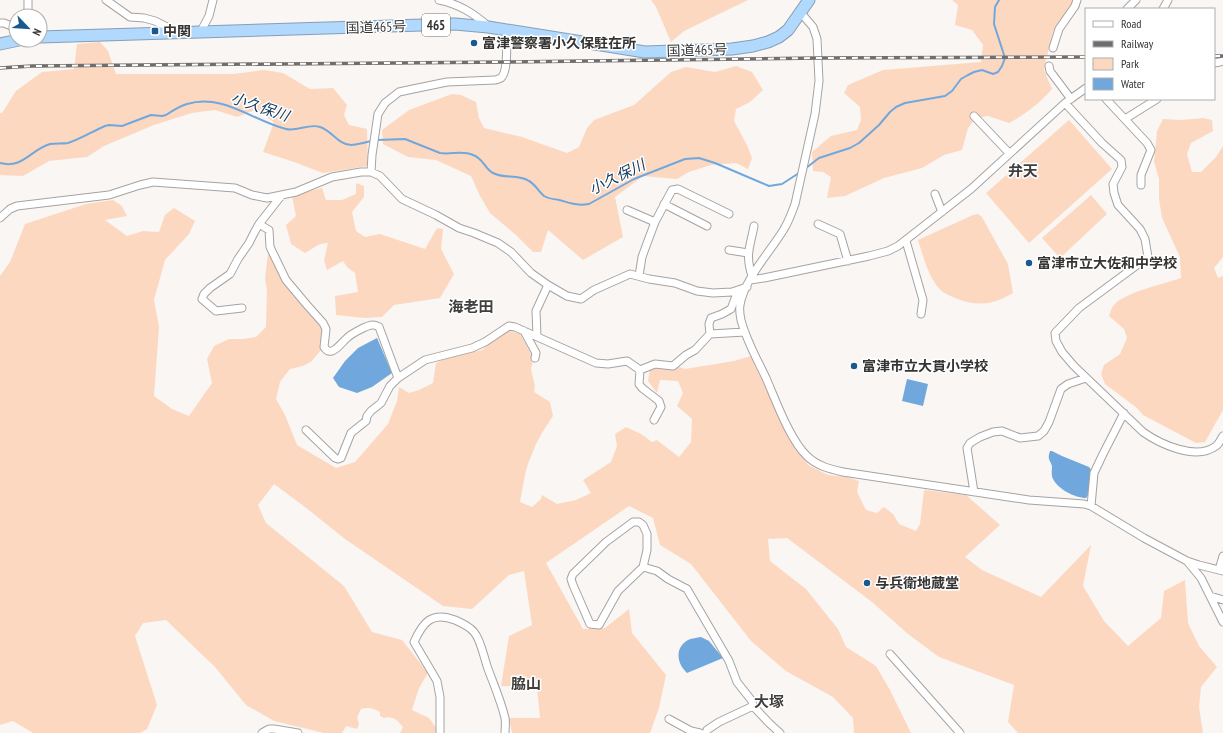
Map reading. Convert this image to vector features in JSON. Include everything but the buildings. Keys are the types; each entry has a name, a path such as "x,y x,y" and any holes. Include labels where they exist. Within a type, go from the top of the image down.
{"highway":[{"name":"国道465号","path":"48,37 455,24 488,27 645,52 732,49 753,46 779,38 788,30 809,0"}],"street":[{"path":"106,0 130,17 144,18 155,21 170,28 173,33"},
{"path":"201,32 213,0"},
{"path":"439,0 452,3 472,13 488,27"},
{"path":"1052,48 1059,29 1075,6 1077,0"},
{"path":"1128,8 1136,0"},
{"path":"801,13 813,27 817,38 819,81 814,114 795,204 784,229 765,256 749,283 740,304 739,311 745,332 788,426 800,448 819,465 843,472 1029,500 1084,504 1091,506 1144,538 1187,561 1221,571 1223,556"},
{"path":"371,172 378,114 385,103 399,92 447,82 496,80 501,78 506,66 506,30"},
{"path":"1049,66 1050,71 1068,101 1102,143 1120,160 1122,167 1113,184 1114,193 1118,205 1140,229 1145,239 1148,252 1148,257 1145,260 1079,308 1055,333 1056,341 1062,352 1074,366 1143,432 1154,440 1168,446 1196,452 1220,447 1223,436"},
{"path":"0,218 10,209 17,206 109,195 153,182 235,188 267,198 296,192 332,177 361,172 371,172 380,176 402,199 459,228 498,243 511,252 531,273 567,296 582,298 594,290 630,274 675,282 697,291 713,293 732,292 749,283 764,278 848,261 888,251 898,246 971,189 1068,101 1085,89"},
{"path":"1107,100 1147,143 1151,150 1141,175 1141,185"},
{"path":"1125,119 1155,100"},
{"path":"974,116 1010,153"},
{"path":"639,276 642,257 655,222 672,190 678,189 729,214"},
{"path":"935,194 942,212"},
{"path":"242,308 216,311 202,300 204,294 210,288 230,274 259,224 281,196"},
{"path":"664,204 707,226"},
{"path":"627,210 655,222"},
{"path":"259,224 269,230 270,247 286,280 323,323 326,330 324,347 326,350 334,350 349,336 366,327 376,325 379,327 398,378"},
{"path":"818,224 840,234 848,261"},
{"path":"710,334 709,324 711,318 722,314 731,308 736,296 749,283 748,253 754,226"},
{"path":"906,241 923,300 921,314"},
{"path":"729,250 748,253"},
{"path":"536,336 536,311 548,285"},
{"path":"306,430 335,458 341,458 351,433 366,421 366,416 381,403 390,386 398,378 425,360 472,348 485,342 508,326 515,327 596,363 608,364 627,361 640,370"},
{"path":"524,331 536,353 535,358"},
{"path":"640,370 655,364 673,366 694,350 710,334 745,332"},
{"path":"640,370 639,384 659,401 662,407 654,420"},
{"path":"974,492 967,448 970,443 993,432 1002,431 1020,438 1038,436 1044,431 1049,422 1062,389 1068,384 1086,378"},
{"path":"1091,506 1094,473 1124,413"},
{"path":"633,522 639,522 643,525 647,534 647,550 644,567 618,592 599,625 590,624 571,579 573,574 606,542 633,522"},
{"path":"1187,561 1201,578 1223,622"},
{"path":"644,567 657,571 668,579 687,589 729,661 737,682 752,701 753,706 780,733"},
{"path":"1210,596 1223,600"},
{"path":"440,733 440,697 437,681 414,642 419,631 426,623 438,616 446,616 464,624 474,632 478,639 506,720 505,733"},
{"path":"890,654 960,733"},
{"path":"706,733 707,730 719,722 753,706"},
{"path":"669,719 691,731 700,733"},
{"path":"262,733 268,729 298,733"}],"green space":[{"path":"651,0 748,0 684,31 671,42 656,7"},
{"path":"952,0 1081,0 1079,9 1053,31 1044,70 1052,89 1032,108 1009,123 988,116 976,118 968,128 962,150 944,155 922,168 884,178 845,196 827,198 831,177 823,172 813,171 812,152 831,136 857,130 861,120 860,107 844,93 848,85 883,70 981,62 983,45 972,30 955,25 958,5"},
{"path":"100,42 108,51 116,74 234,74 264,70 283,73 310,89 333,88 347,105 344,115 349,125 367,129 368,166 323,173 263,152 274,122 255,110 237,117 215,110 192,113 154,125 104,146 87,157 49,161 23,176 0,175 0,113 2,113 16,91 42,72 74,69 77,44"},
{"path":"736,66 752,72 763,90 750,102 736,109 734,121 752,158 748,169 736,163 711,165 689,172 677,179 643,176 615,197 623,237 583,260 548,230 541,252 533,252 490,213 471,176 436,160 408,157 383,144 382,130 409,110 452,94 461,95 476,102 479,118 484,128 522,137 567,153 579,147 587,128 594,120 634,105 671,72 686,67 715,72"},
{"path":"1203,118 1212,120 1213,131 1191,143 1187,154 1192,172 1201,172 1216,157 1223,146 1223,257 1214,268 1218,278 1223,276 1223,410 1205,442 1196,443 1143,415 1137,408 1105,384 1101,374 1104,365 1120,354 1127,338 1124,329 1109,316 1113,306 1119,300 1136,292 1181,278 1180,257 1162,218 1159,199 1159,179 1154,162 1157,131 1163,119 1181,120"},
{"path":"1069,120 1112,169 1029,243 986,193"},
{"path":"356,183 364,186 364,197 352,212 356,231 365,237 380,234 425,249 437,228 443,229 441,249 454,274 440,298 394,305 382,317 365,318 336,315 335,296 358,292 355,273 347,267 343,261 327,270 324,260 328,243 320,244 305,253 291,244 286,225 296,216 292,196 322,188 326,200 342,200 356,194"},
{"path":"1091,195 1107,214 1060,258 1042,238"},
{"path":"113,200 122,206 127,216 105,220 127,236 143,231 159,232 165,215 174,208 195,221 189,234 165,260 154,300 159,327 154,396 172,409 189,416 212,383 207,359 214,346 229,339 256,337 266,327 267,290 265,279 268,253 292,294 322,328 321,350 312,361 303,366 290,369 280,382 276,399 285,415 297,445 336,468 355,462 388,424 397,401 399,387 409,393 433,383 436,363 446,358 482,350 506,330 520,334 530,352 533,360 531,369 535,386 534,392 550,402 553,416 539,439 530,459 524,478 520,502 532,507 541,499 542,495 557,504 576,500 591,493 583,480 611,462 617,446 615,434 626,427 641,434 652,442 657,440 679,457 691,442 692,419 677,406 683,393 678,381 660,380 657,393 648,381 650,369 672,366 685,369 734,361 751,356 797,448 808,465 828,475 847,477 859,481 857,492 866,510 877,513 884,507 893,514 899,524 916,531 920,524 924,490 966,495 1000,525 965,557 982,570 1041,597 1091,545 1083,586 1104,621 1128,646 1161,618 1164,591 1185,580 1188,623 1199,646 1217,667 1201,687 1199,707 1203,733 1018,733 1008,722 1014,685 939,657 908,634 872,602 787,538 768,539 770,561 806,589 838,629 846,647 876,666 890,690 911,733 854,733 853,718 833,697 786,671 751,641 691,564 660,545 653,518 629,506 546,563 583,629 605,628 629,609 632,633 666,675 659,708 650,733 512,733 509,718 540,718 537,687 501,686 509,636 532,625 524,571 509,575 472,609 443,606 345,539 274,484 258,505 266,523 344,586 372,632 402,640 428,673 419,688 412,710 429,718 437,729 437,733 400,733 403,727 397,721 390,717 384,718 380,716 380,712 369,708 361,709 357,717 359,724 357,729 346,726 342,733 324,733 274,721 246,705 215,667 166,620 143,623 135,636 157,705 147,729 140,733 33,733 13,721 0,725 0,276 10,262 25,224 86,204"},
{"path":"978,214 982,217 1008,264 1013,293 999,300 978,304 963,301 950,296 937,286 928,270 918,240"}],"water":[{"path":"377,338 392,373 372,387 357,393 339,387 333,378 345,361 358,348"},
{"path":"907,379 928,384 923,406 902,401"},
{"path":"1050,451 1089,467 1092,471 1089,494 1086,498 1082,498 1067,492 1055,483 1052,477 1052,466 1049,458"},
{"path":"701,637 709,641 723,658 687,673 679,661 679,652 684,643 688,640"}],"waterway":[{"name":"小久保川","path":"806,168 819,158 850,148 859,143 896,107 905,103 945,96 952,91 961,79 974,72 982,70 993,74 998,72 1005,58 994,24 995,7 999,0"},
{"name":"小久保川","path":"0,163 8,164 21,161 50,144 68,143 105,126 122,126 151,115 166,115 184,105 200,102 213,102 238,109 274,125 290,130 312,126 320,127 328,131 343,143 351,145 372,141"},
{"name":"小久保川","path":"377,140 405,139 440,153 461,153 476,156 490,171 497,175 525,179 533,184 546,197 584,205 589,204 634,179 685,159 699,158 715,163 769,186 782,184 799,173"}],"railway":[{"path":"1215,56 1223,56"},
{"path":"0,68 32,66 819,58 1085,57"}],"place":[{"name":"中関","path":"155,31"},
{"name":"富津警察署小久保駐在所","path":"474,43"},
{"name":"富津市立大佐和中学校","path":"1029,263"},
{"name":"富津市立大貫小学校","path":"854,366"},
{"name":"与兵衛地蔵堂","path":"867,583"}],"district":[{"name":"弁天","path":"1023,171"},
{"name":"海老田","path":"471,307"},
{"name":"脇山","path":"526,684"},
{"name":"大塚","path":"769,702"}]}
